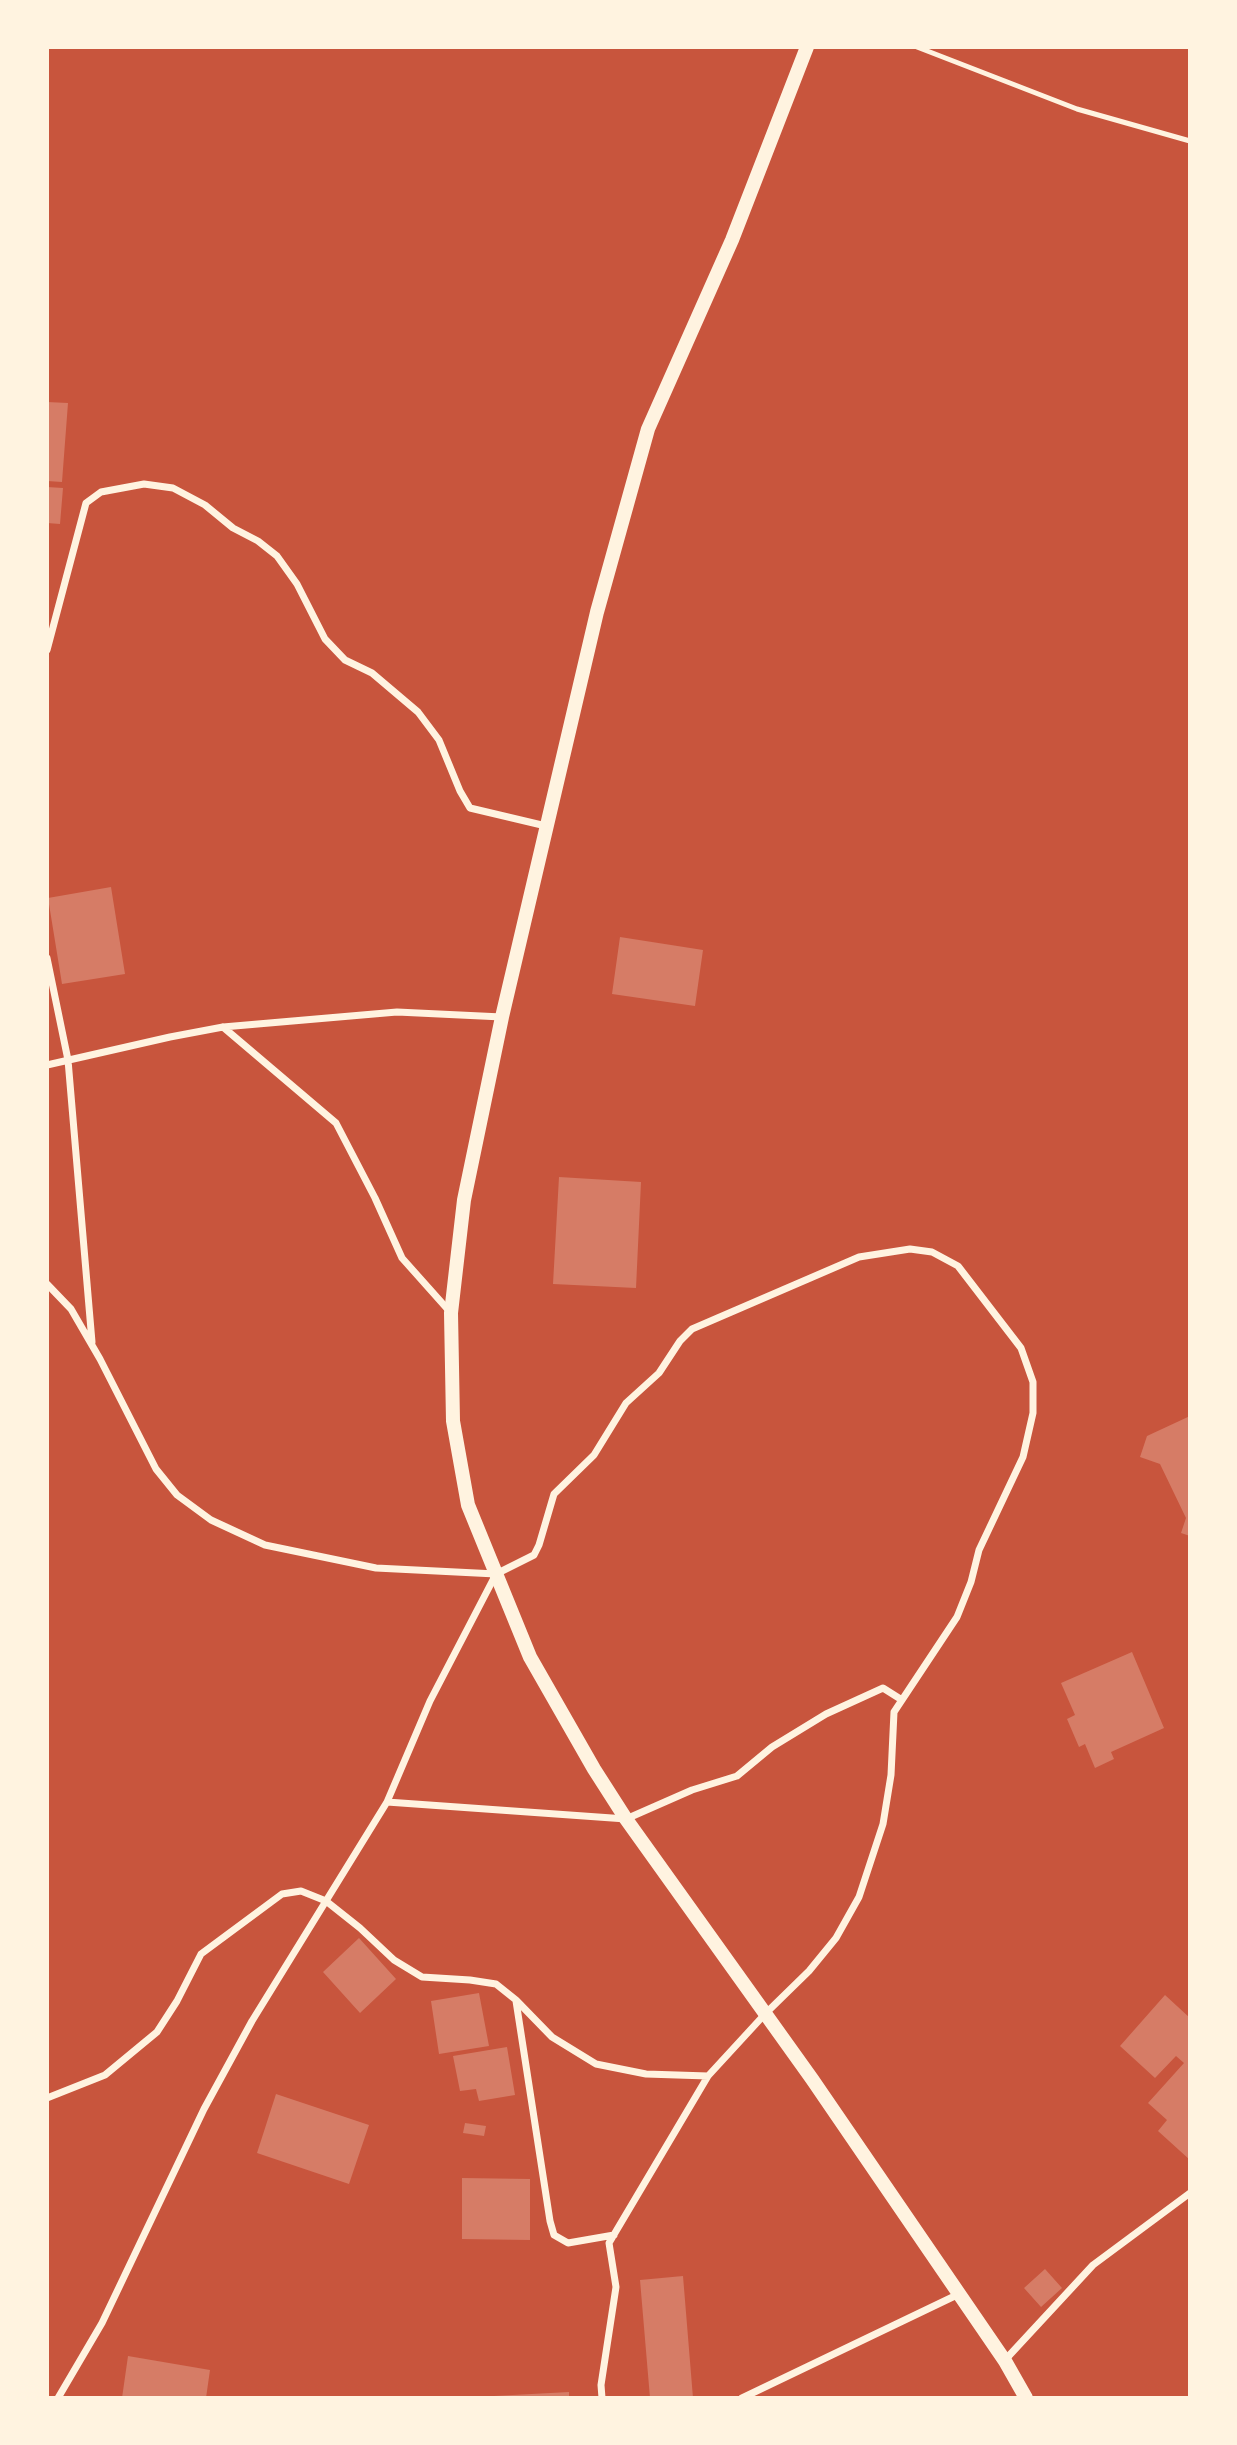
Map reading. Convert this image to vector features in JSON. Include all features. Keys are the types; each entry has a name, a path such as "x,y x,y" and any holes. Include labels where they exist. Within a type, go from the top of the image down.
{"main road":[{"path":"807,47 732,240 648,429 597,612 502,1017 464,1200 451,1313 453,1421 468,1505 530,1657 594,1769 626,1819 820,2090 1005,2361 1026,2398"}],"street":[{"path":"47,650 86,503 101,492 144,484 173,488 205,505 233,528 258,541 277,556 297,584 325,639 345,660 372,673 418,712 439,740 460,791 470,807 546,826"},
{"path":"47,958 68,1060 92,1346"},
{"path":"47,1065 223,1027 397,1012 502,1017"},
{"path":"223,1027 336,1123 402,1258 451,1313"},
{"path":"47,1284 71,1309 156,1469 177,1495 211,1520 265,1545 376,1568 496,1574 534,1555 554,1494 594,1455 626,1404 659,1373 680,1341 692,1329 859,1257 910,1249 932,1251 958,1266 1021,1348 1033,1382 1033,1413 1023,1457 979,1550 971,1582 957,1617 894,1712 891,1775 883,1824 859,1897 829,1946 809,1971 708,2076 609,2243 616,2287 601,2385 602,2398"},
{"path":"58,2398 102,2323 204,2109 252,2021 387,1802 430,1701 496,1574"},
{"path":"387,1802 626,1819 692,1790 737,1776 772,1747 815,1721 883,1688 902,1700"},
{"path":"47,2098 105,2075 157,2032 177,2001 201,1954 282,1894 301,1891 326,1901 394,1960 422,1977 496,1984 516,2000 552,2037 596,2064 646,2074 708,2076"},
{"path":"516,2000 554,2235 568,2243 614,2235"},
{"path":"1005,2361 1093,2265 1190,2193"},
{"path":"742,2398 959,2294"}],"lane":[{"path":"917,47 1077,109 1190,141"}],"building":[{"path":"47,402 68,403 62,482 47,481"},
{"path":"47,487 63,488 60,524 47,523"},
{"path":"111,887 125,974 62,984 48,898"},
{"path":"620,937 703,950 695,1006 612,994"},
{"path":"559,1177 641,1182 636,1288 553,1284"},
{"path":"1190,1416 1190,1536 1181,1533 1186,1518 1160,1464 1140,1457 1147,1436"},
{"path":"1132,1652 1164,1728 1111,1752 1114,1759 1095,1768 1085,1744 1079,1747 1067,1719 1075,1715 1061,1683"},
{"path":"359,1938 396,1979 360,2013 323,1972"},
{"path":"479,1993 489,2046 439,2054 431,2001"},
{"path":"1165,1995 1190,2018 1190,2160 1158,2131 1167,2120 1148,2103 1184,2063 1176,2056 1155,2078 1120,2046"},
{"path":"507,2047 515,2095 479,2101 476,2089 460,2091 453,2056"},
{"path":"276,2094 369,2125 349,2184 257,2153"},
{"path":"465,2123 486,2126 484,2136 463,2133"},
{"path":"462,2178 530,2179 530,2240 462,2239"},
{"path":"1045,2269 1062,2288 1041,2307 1024,2288"},
{"path":"683,2276 693,2398 650,2398 640,2280"},
{"path":"128,2356 210,2370 206,2398 122,2398"},
{"path":"569,2392 569,2398 494,2398 494,2396"}]}
